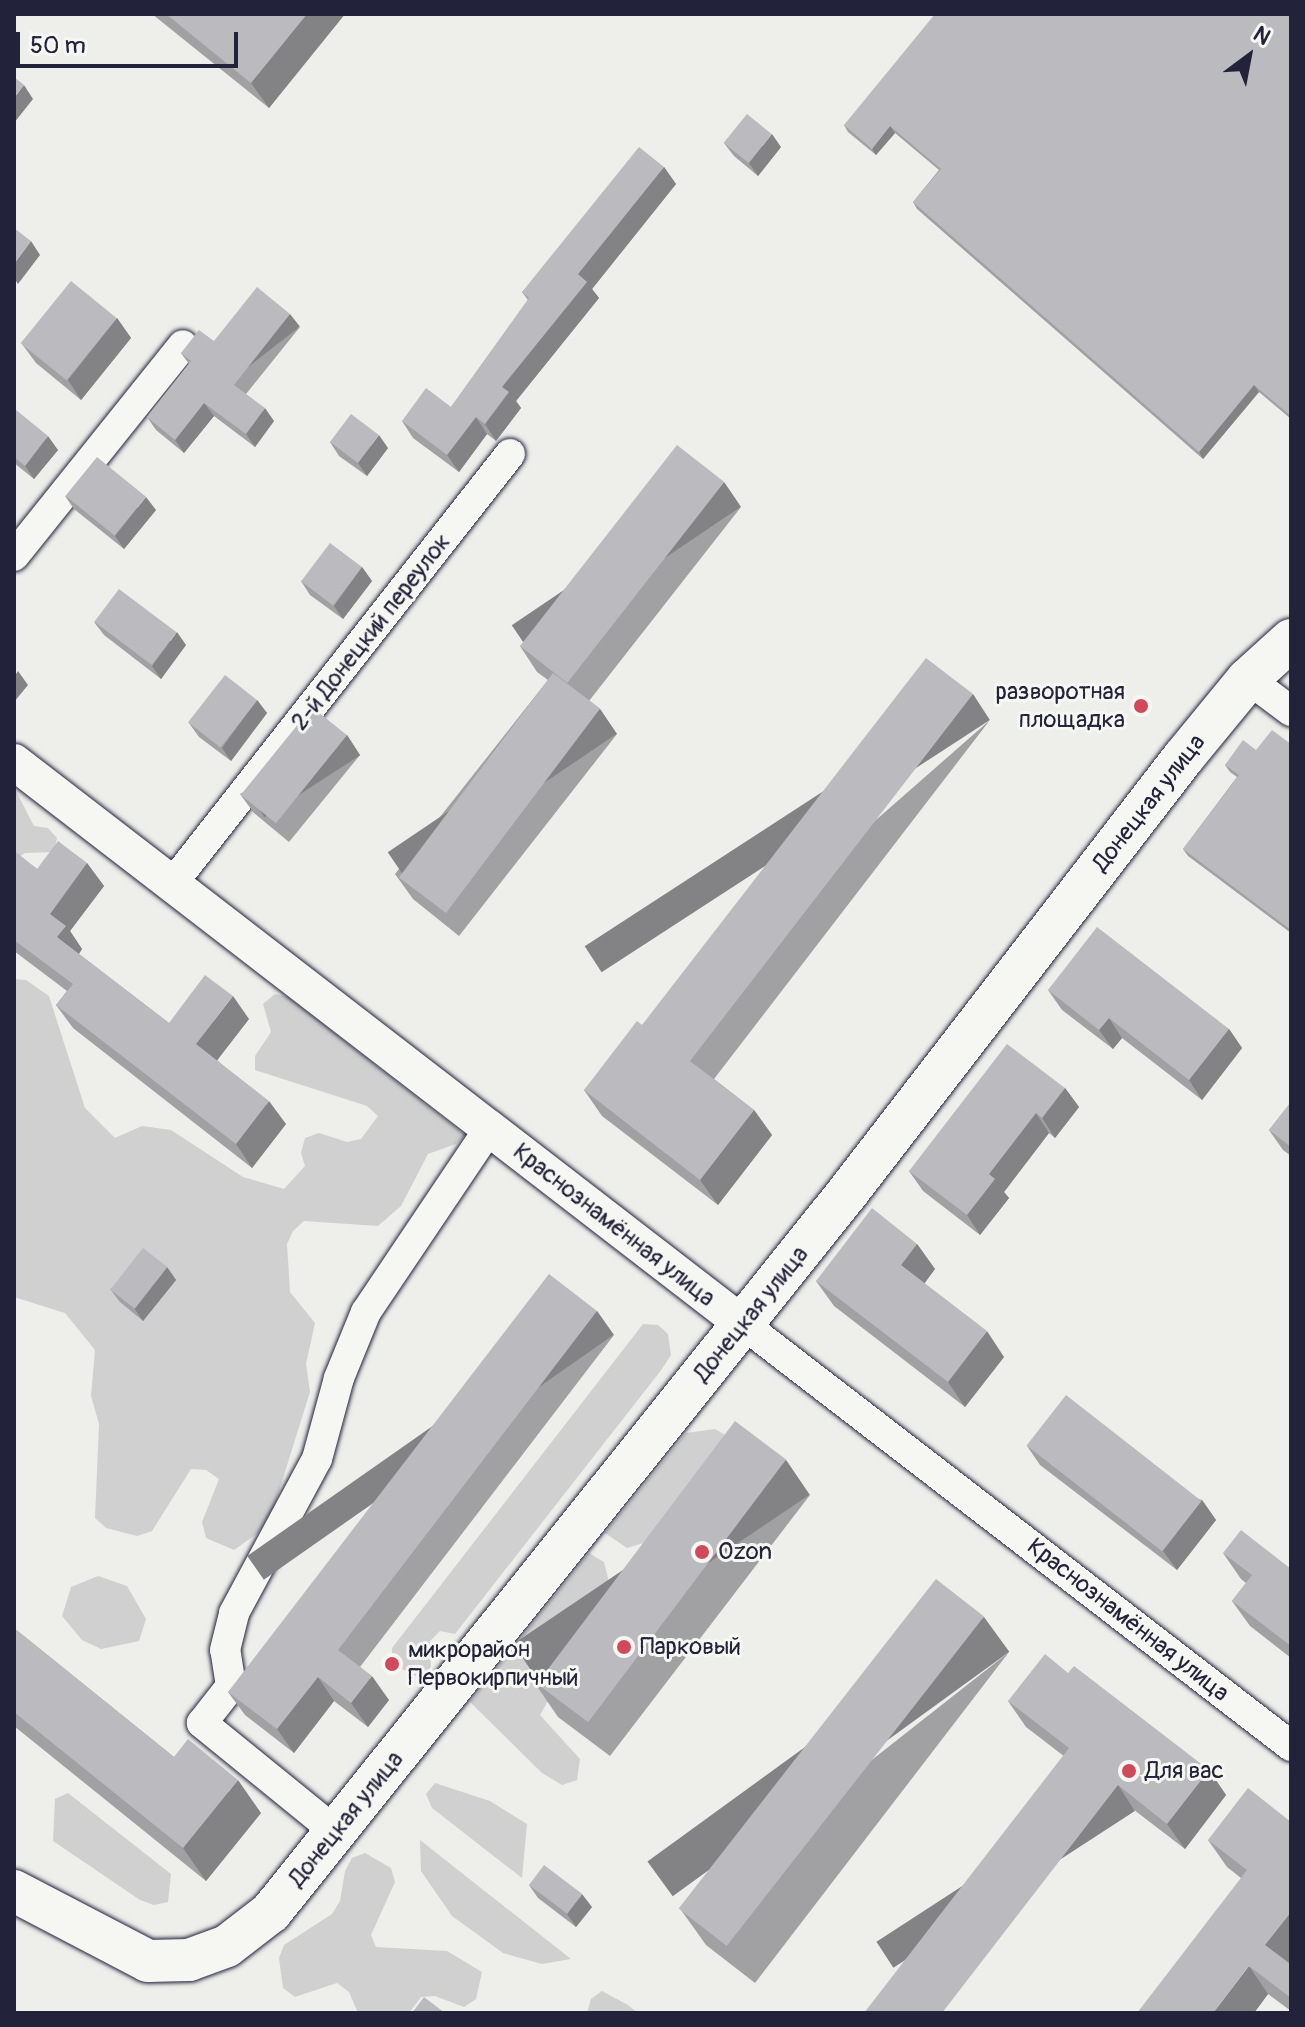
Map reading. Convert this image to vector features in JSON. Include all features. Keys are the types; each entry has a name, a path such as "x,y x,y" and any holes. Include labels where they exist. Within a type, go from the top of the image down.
{"main road":[{"name":"Донецкая улица","path":"14,1891 148,1961 189,1960 248,1933 336,1832 743,1324 1248,679 1291,640"}],"street":[{"path":"14,556 183,345"},
{"name":"2-й Донецкий переулок","path":"172,884 510,454"},
{"path":"1248,679 1291,711"},
{"name":"Краснознамённая улица","path":"14,762 1291,1746"},
{"path":"336,1832 202,1723 231,1686 225,1650 234,1613 317,1459 339,1378 366,1312 489,1129"}],"shaded area":[{"path":"14,787 34,826 48,828 57,838 54,852 25,853 14,860"},
{"path":"14,979 26,980 49,996 85,1108 115,1138 142,1126 171,1130 243,1177 284,1189 305,1166 301,1153 305,1138 319,1133 347,1142 361,1139 378,1116 367,1106 255,1070 255,1056 271,1032 263,1004 275,994 288,997 465,1135 456,1144 428,1154 401,1206 378,1226 304,1221 293,1231 287,1244 290,1292 315,1323 306,1364 310,1392 274,1507 258,1533 234,1550 206,1538 202,1522 219,1479 206,1470 191,1469 152,1531 137,1536 106,1528 95,1518 99,1424 91,1396 95,1350 65,1313 14,1297"},
{"path":"643,1324 658,1325 668,1334 671,1355 662,1369 455,1634 440,1631 430,1641 431,1670 418,1677 392,1664 392,1648"},
{"path":"715,1429 727,1436 660,1538 627,1548 605,1533 686,1433"},
{"path":"589,1553 604,1562 611,1590 540,1715 580,1759 577,1780 562,1785 542,1773 470,1702"},
{"path":"98,1576 127,1586 146,1619 139,1641 101,1649 82,1640 62,1616 71,1587"},
{"path":"435,1783 490,1801 527,1824 522,1878 432,1808 426,1794"},
{"path":"68,1793 171,1874 168,1902 154,1905 140,1900 53,1841 55,1799"},
{"path":"420,1840 571,1959 542,1964 503,1953 452,1916 421,1871"},
{"path":"365,1853 391,1868 395,1882 371,1935 376,1947 447,1951 482,1972 476,1999 464,2007 435,1996 421,1997 409,2013 358,2013 349,1992 337,1983 295,1997 283,1988 279,1958 284,1945 332,1914 340,1901 345,1871 352,1858"},
{"path":"602,1991 638,2013 587,2013 591,1999"}],"building":[{"path":"166,14 307,14 251,83"},
{"path":"935,14 1291,14 1291,416 1254,385 1199,452 913,202 941,169 890,126 872,149 844,125"},
{"path":"14,77 24,85 14,98"},
{"path":"747,114 772,134 749,163 724,143"},
{"path":"639,147 664,167 578,274 587,282 502,387 509,392 485,424 476,417 447,455 402,421 426,388 451,407 529,298 522,292"},
{"path":"14,228 31,241 14,264"},
{"path":"71,281 117,318 67,380 21,343"},
{"path":"257,287 290,314 234,385 265,408 246,434 204,403 175,440 147,417 191,361 181,353 199,330 214,341"},
{"path":"16,410 48,436 25,466 14,457"},
{"path":"351,414 379,435 358,463 330,442"},
{"path":"677,445 724,482 567,683 520,646"},
{"path":"97,457 146,497 114,536 66,496"},
{"path":"330,543 362,567 333,605 301,581"},
{"path":"119,589 177,632 152,665 94,622"},
{"path":"926,658 973,694 690,1061 754,1110 700,1180 584,1090 637,1021 642,1025"},
{"path":"553,673 600,709 446,913 399,877"},
{"path":"225,675 257,700 220,748 188,722"},
{"path":"312,707 347,735 276,823 241,795"},
{"path":"1272,730 1291,744 1291,930 1183,849 1239,775 1225,765 1243,740 1256,750"},
{"path":"58,841 87,863 50,914 66,926 57,937 169,1023 205,975 233,996 196,1044 269,1101 236,1144 56,1005 73,984 14,940 14,851 37,869"},
{"path":"1097,927 1229,1029 1189,1080 1109,1018 1099,1030 1048,990"},
{"path":"1007,1044 1065,1088 1042,1118 1036,1113 989,1174 995,1179 967,1215 909,1171"},
{"path":"1291,1102 1291,1147 1269,1130"},
{"path":"872,1208 917,1244 901,1265 987,1331 948,1382 816,1281"},
{"path":"143,1248 167,1267 135,1309 110,1290"},
{"path":"549,1274 597,1311 338,1650 372,1676 351,1703 318,1677 277,1729 228,1692"},
{"path":"1066,1395 1202,1501 1162,1551 1027,1445"},
{"path":"735,1421 786,1460 588,1722 537,1684"},
{"path":"1241,1530 1291,1569 1291,1646 1232,1601 1252,1575 1223,1553"},
{"path":"936,1579 984,1617 727,1946 679,1908"},
{"path":"14,1628 174,1757 188,1739 238,1780 183,1848 14,1712"},
{"path":"1045,1654 1068,1673 1074,1666 1209,1770 1167,1824 1118,1785 942,2013 864,2013 1069,1748 1008,1701"},
{"path":"1248,1788 1291,1822 1291,1912 1265,1945 1291,1965 1291,1998 1249,1966 1213,2013 1137,2013 1247,1870 1208,1840"},
{"path":"544,1865 582,1894 567,1914 529,1885"},
{"path":"424,1997 445,2013 412,2013"}],"place":[{"name":"разворотная площадка","path":"1141,706"},
{"name":"Ozon","path":"702,1552"},
{"name":"Парковый","path":"624,1647"},
{"name":"микрорайон Первокирпичный","path":"392,1664"},
{"name":"Для вас","path":"1129,1771"}]}
